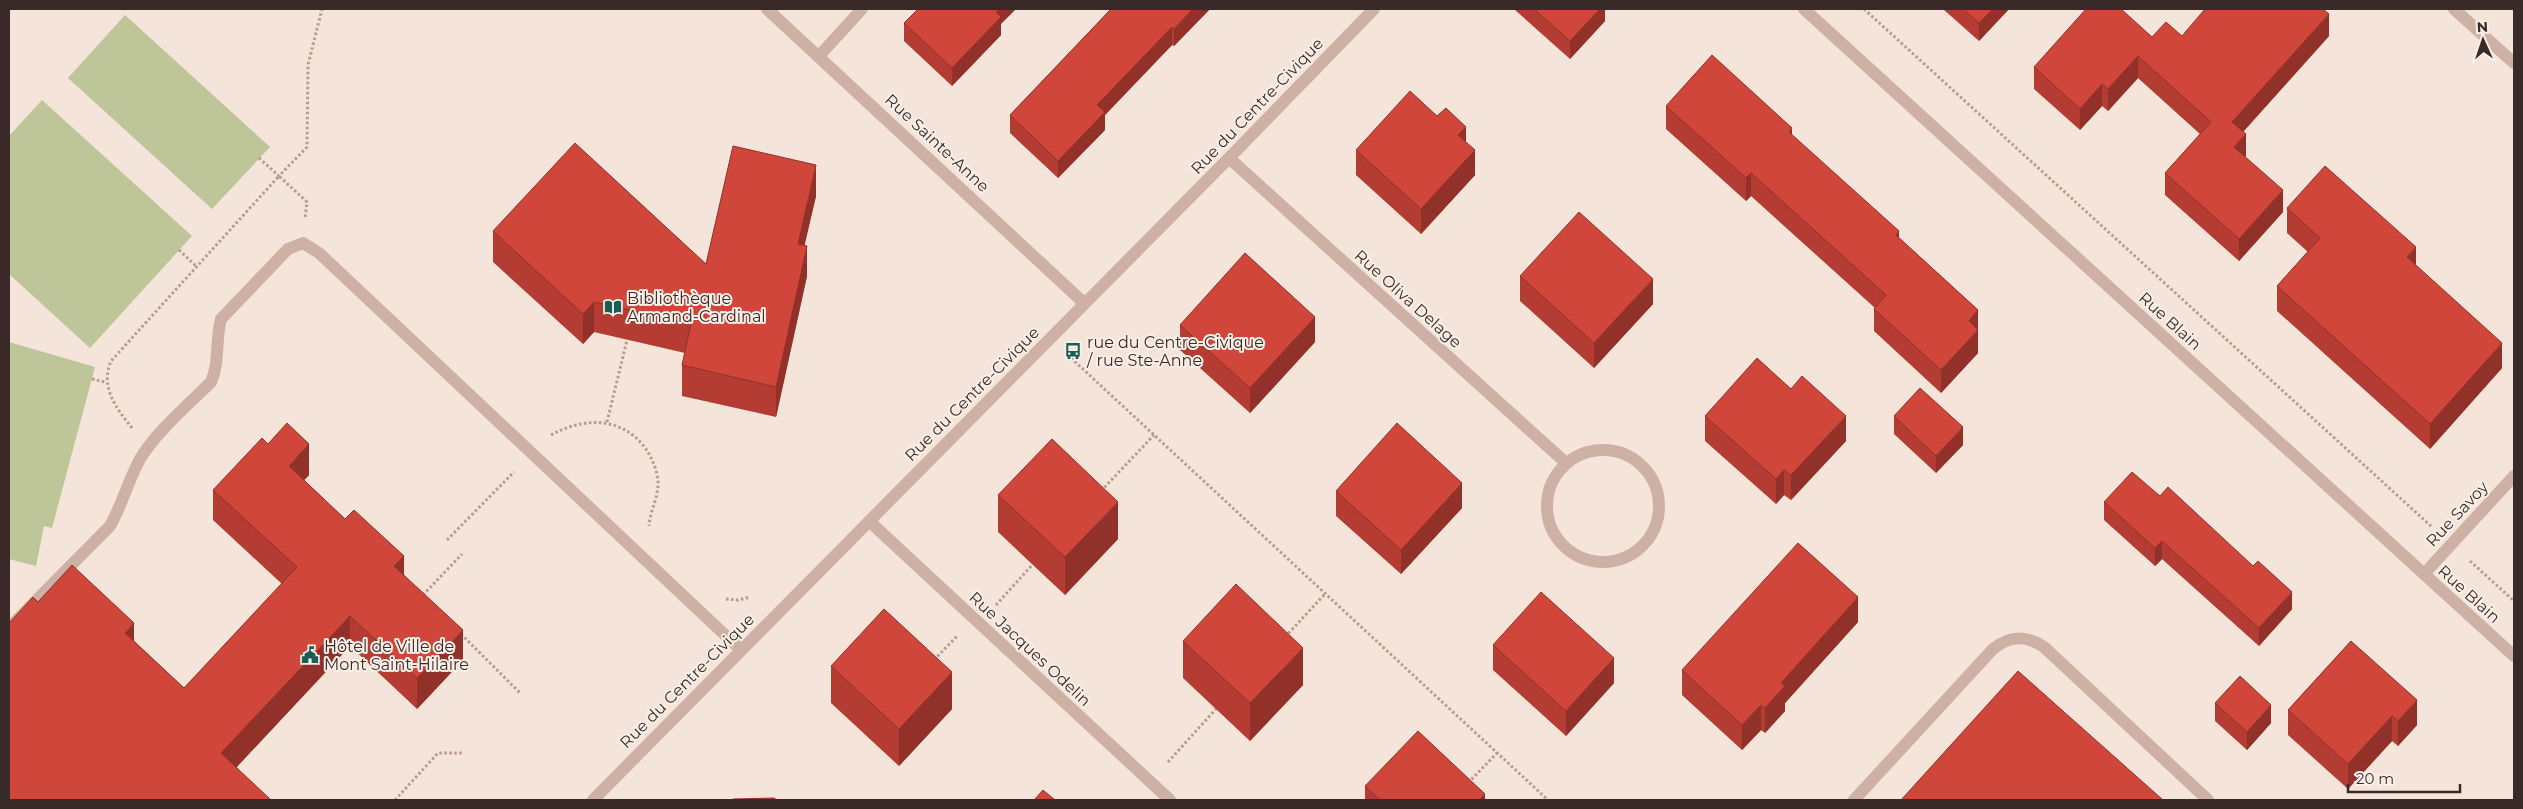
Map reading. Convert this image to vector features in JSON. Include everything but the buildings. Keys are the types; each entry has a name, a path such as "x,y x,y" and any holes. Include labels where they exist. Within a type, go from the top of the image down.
{"street":[{"name":"Rue Sainte-Anne","path":"767,9 1084,303"},
{"path":"819,56 862,9"},
{"name":"Rue du Centre-Civique","path":"593,800 1229,158 1374,9"},
{"name":"Rue Blain","path":"1804,9 2514,656"},
{"path":"2454,9 2514,63"},
{"name":"Rue Oliva Delage","path":"1229,158 1566,463"},
{"path":"9,628 110,526 122,506 140,459 153,442 211,382 216,370 218,330 221,319 288,249 303,243 319,253 740,650"},
{"path":"1599,449 1616,451 1633,458 1647,469 1656,484 1660,502 1658,519 1651,536 1638,550 1621,559 1602,562 1583,558 1566,548 1554,533 1548,516 1547,496 1554,478 1566,463 1581,453 1599,449"},
{"name":"Rue Savoy","path":"2424,574 2514,476"},
{"name":"Rue Jacques Odelin","path":"869,521 1170,800"},
{"path":"1854,800 1993,649 2006,640 2022,638 2030,639 2044,647 2208,800"}],"path":[{"path":"127,422 106,382 106,372 111,362 307,147 308,65 322,9"},
{"name":"Rue Blain","path":"1864,9 2418,513"},
{"path":"259,158 307,202"},
{"path":"179,250 197,267"},
{"path":"607,422 627,340"},
{"path":"1071,358 1548,800"},
{"path":"92,379 106,382"},
{"path":"551,435 575,424 587,421 607,422 633,434 653,462 658,488 650,518 649,532"},
{"path":"1098,495 1154,435"},
{"path":"448,540 514,472"},
{"path":"429,603 422,596 462,554"},
{"path":"998,603 1033,564"},
{"name":"Rue Blain","path":"2488,577 2514,601"},
{"path":"1282,640 1325,594"},
{"path":"721,598 738,600 750,597"},
{"path":"457,631 521,694"},
{"path":"931,663 952,641"},
{"path":"1169,761 1216,709"},
{"path":"395,800 438,753 464,753"},
{"path":"1465,787 1497,753"}],"green space":[{"path":"125,15 270,147 212,209 68,78"},
{"path":"42,100 192,236 90,348 9,274 9,136"},
{"path":"9,342 95,367 52,528 44,526 36,566 9,559"}],"place":[{"name":"Bibliothèque Armand-Cardinal","path":"613,307"},
{"name":"rue du Centre-Civique / rue Ste-Anne","path":"1073,351"},
{"name":"Hôtel de Ville de Mont Saint-Hilaire","path":"310,655"}]}
